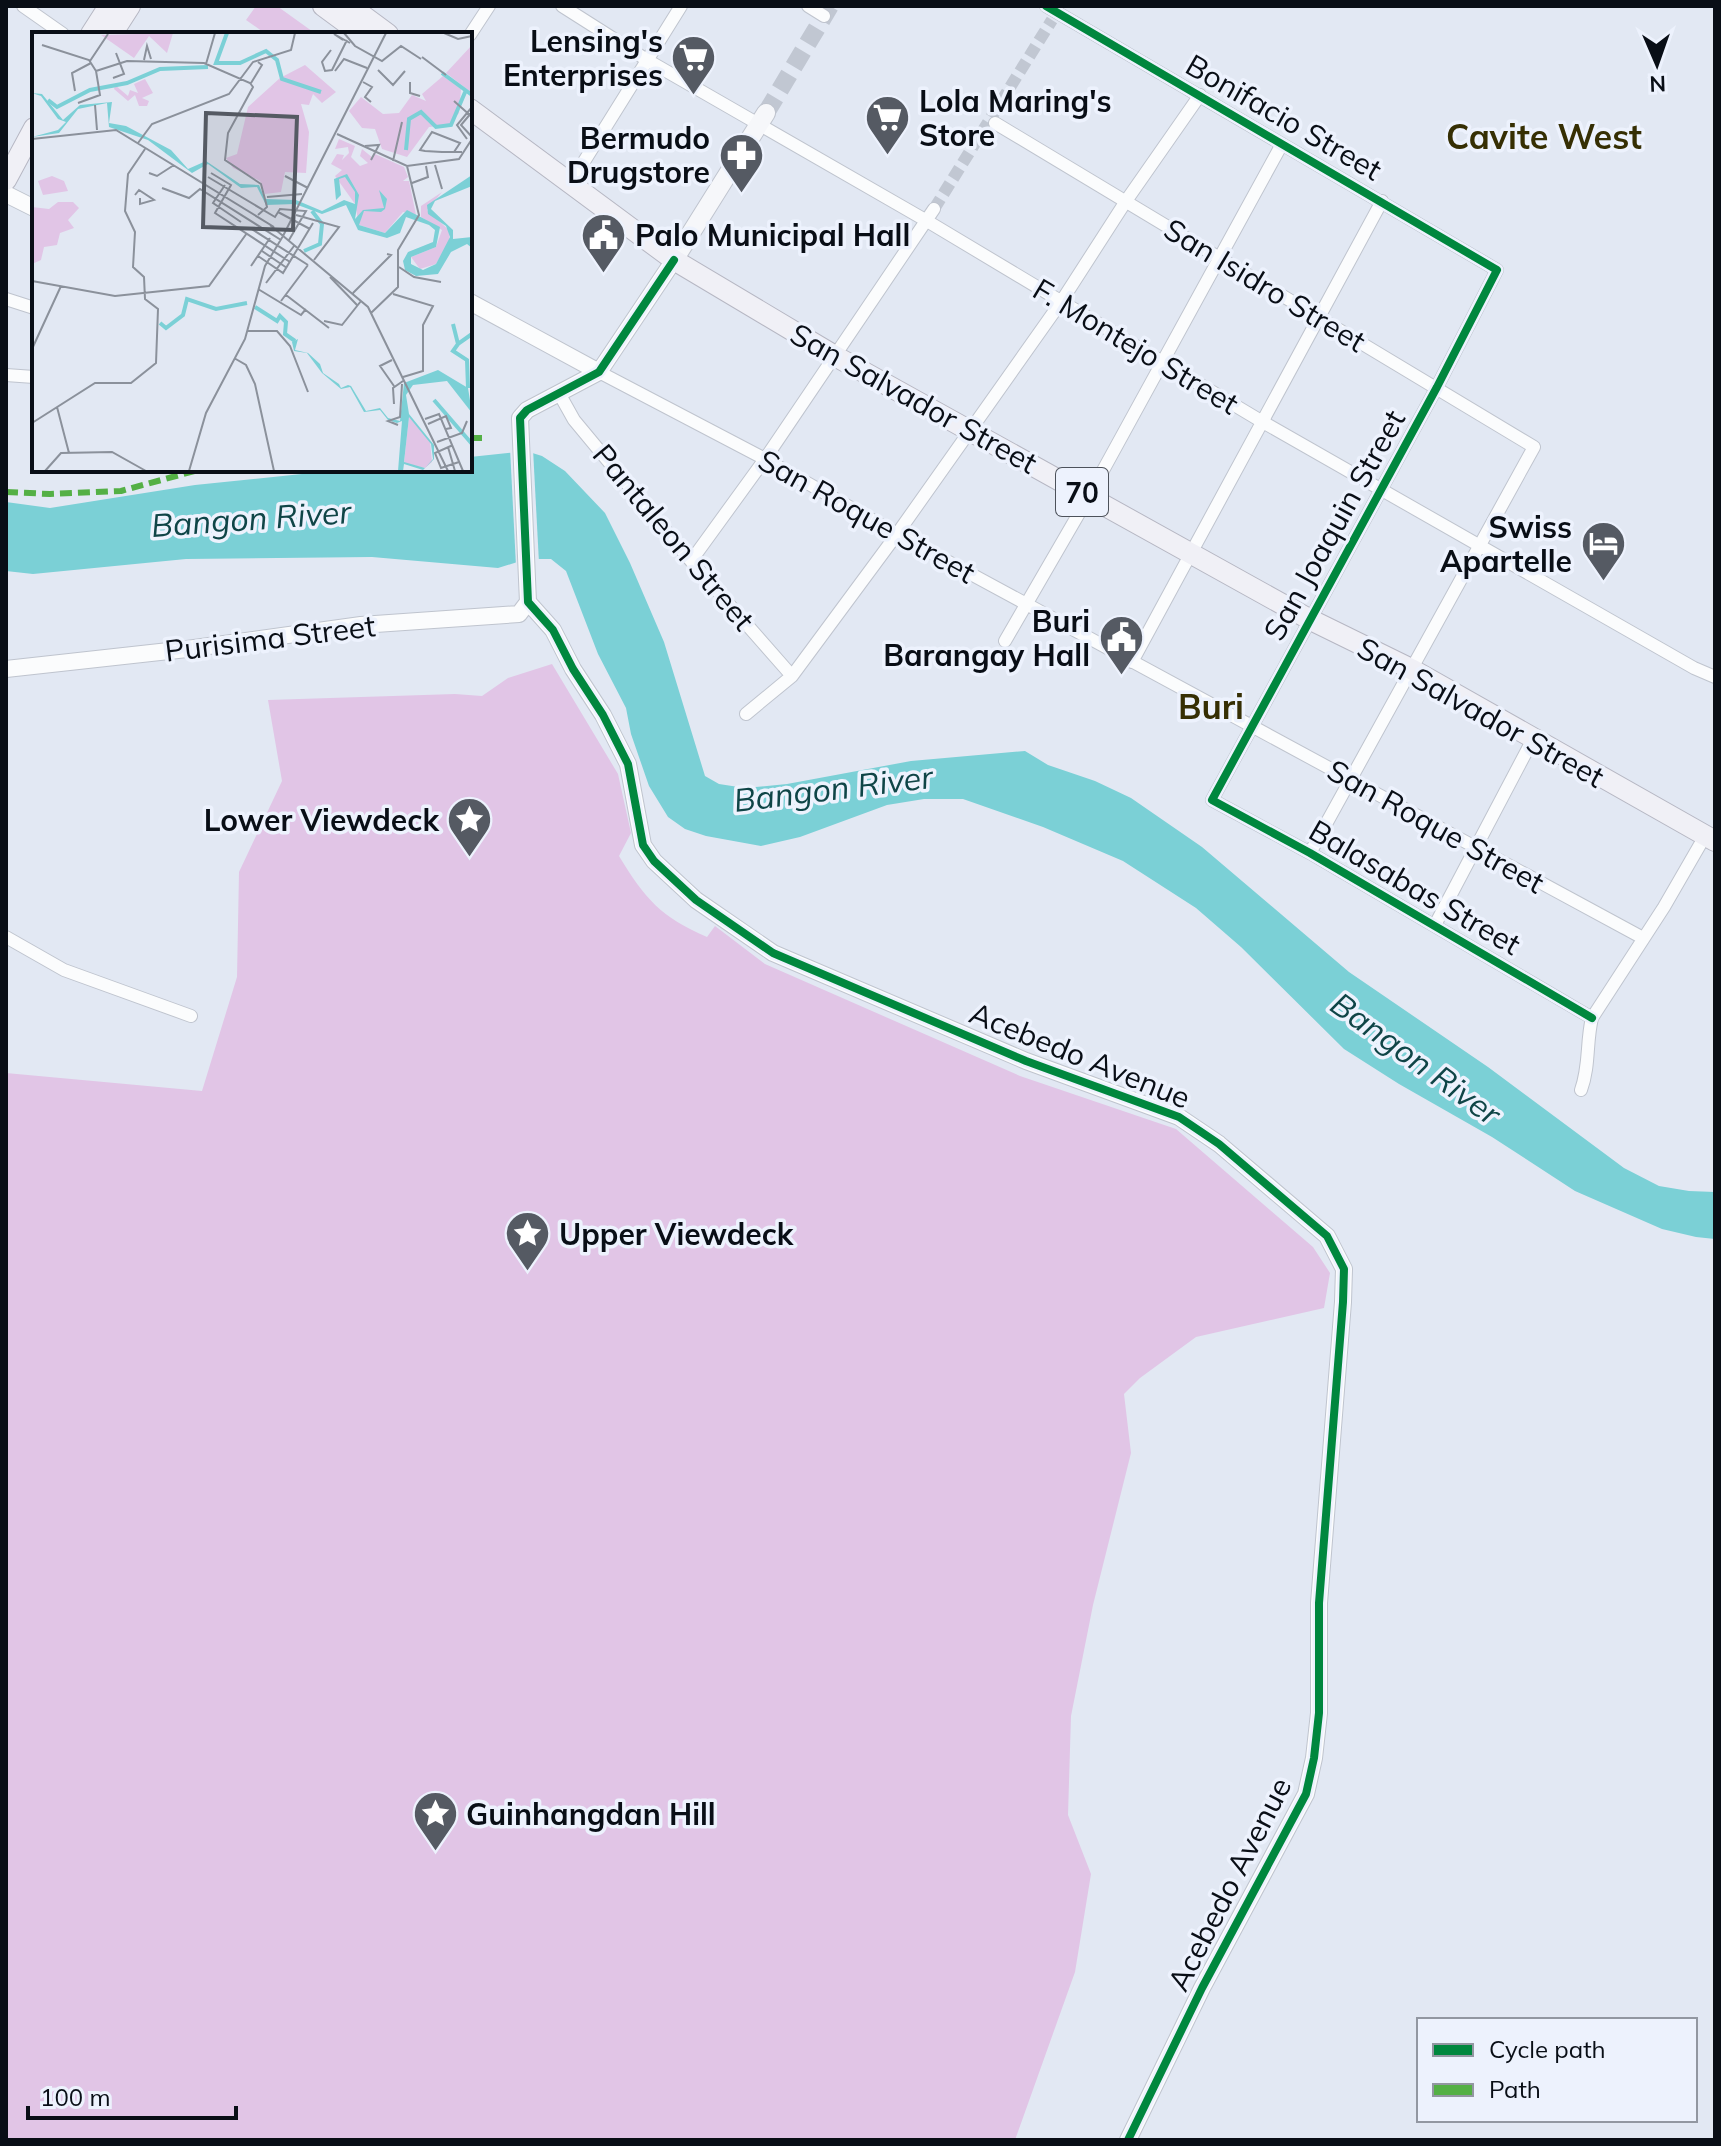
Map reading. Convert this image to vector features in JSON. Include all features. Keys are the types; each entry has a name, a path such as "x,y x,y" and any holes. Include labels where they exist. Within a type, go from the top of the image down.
{"highway":[{"path":"92,32 109,6"},
{"path":"113,32 130,6"},
{"path":"323,6 358,32"},
{"path":"350,6 385,32"},
{"name":"San Salvador Street","path":"472,110 674,260 835,356 1309,619 1413,670 1710,839"},
{"path":"6,182 32,132"},
{"path":"6,182 32,150"}],"main road":[{"path":"674,260 763,118"}],"street":[{"path":"23,6 60,32"},
{"path":"472,32 489,6"},
{"name":"F. Montejo Street","path":"562,6 647,60 763,118 930,215 1061,302 1261,421 1715,677"},
{"path":"570,184 681,6"},
{"path":"808,6 824,16"},
{"name":"Bonifacio Street","path":"1052,13 1200,95 1497,270"},
{"path":"746,714 792,676 897,534 1061,302 1200,95"},
{"name":"San Isidro Street","path":"995,123 1534,447 1480,546"},
{"path":"1005,641 1089,496 1282,144"},
{"path":"6,194 32,207"},
{"path":"1132,662 1382,201"},
{"path":"691,561 765,459 930,215"},
{"path":"528,602 522,413 599,372 674,260"},
{"name":"San Joaquin Street","path":"1212,800 1437,387 1497,270"},
{"path":"6,299 32,307"},
{"name":"San Roque Street","path":"472,303 765,459 897,534 1643,938"},
{"path":"6,375 32,377"},
{"name":"Pantaleon Street","path":"560,395 574,420 792,676"},
{"path":"1310,853 1480,546"},
{"name":"Purisima Street","path":"6,669 187,649 361,625 519,614 528,602"},
{"name":"Acebedo Avenue","path":"528,602 553,630 628,764 643,845 654,861 696,900 773,953 1026,1061 1179,1117 1219,1144 1327,1236 1344,1269 1341,1346 1319,1603 1319,1713 1306,1794 1202,1988 1128,2140"},
{"path":"1435,925 1533,739"},
{"name":"Balasabas Street","path":"1212,800 1310,853 1592,1018"},
{"path":"1581,1090 1588,1070 1592,1018 1710,839"},
{"path":"6,937 64,970 191,1016"}],"shaded area":[{"path":"256,6 277,6 313,32 263,32 246,20"},
{"path":"552,664 618,774 631,833 619,856 637,884 666,914 707,937 715,926 765,964 1020,1076 1176,1129 1313,1247 1330,1273 1324,1308 1196,1337 1140,1378 1124,1394 1131,1453 1093,1605 1071,1716 1068,1815 1091,1874 1075,1972 1015,2140 6,2140 6,1073 202,1091 237,977 239,872 282,781 268,700 455,694 482,696 508,678"}],"water":[{"name":"Bangon River","path":"526,451 542,456 565,471 605,513 664,642 705,776 719,784 745,788 787,784 911,761 1025,751 1048,765 1095,781 1131,798 1202,847 1349,972 1488,1067 1624,1168 1659,1186 1715,1192 1715,1239 1662,1229 1575,1191 1492,1137 1399,1084 1344,1049 1241,947 1196,908 1123,861 1043,827 963,799 924,799 887,805 800,837 761,846 685,829 668,817 649,786 631,734 626,708 598,654 566,571 551,559 527,559 498,568 372,557 186,559 33,574 6,571 6,502 50,508 195,485 321,472 472,472 472,457"}],"pier":[{"path":"510,448 533,449 539,563 516,566"}],"tunnel":[{"path":"766,113 830,6"},
{"path":"934,209 1052,20"}],"marked path":[{"path":"472,438 488,438"},
{"path":"6,492 121,491 191,472"}],"cycle path":[{"path":"1046,6 1497,270 1437,387 1212,800 1310,853 1592,1018"},
{"path":"674,260 599,372 527,410 520,418 528,602 553,630 628,764 643,845 654,861 696,900 773,953 1026,1061 1179,1117 1219,1144 1327,1236 1344,1269 1319,1603 1319,1713 1306,1794 1202,1988 1128,2140"}],"place":[{"name":"Lensing's Enterprises","path":"694,97"},
{"name":"Lola Maring's Store","path":"888,157"},
{"name":"Bermudo Drugstore","path":"741,194"},
{"name":"Palo Municipal Hall","path":"604,274"},
{"name":"Swiss Apartelle","path":"1603,583"},
{"name":"Buri Barangay Hall","path":"1121,677"},
{"name":"Lower Viewdeck","path":"470,859"},
{"name":"Upper Viewdeck","path":"528,1273"},
{"name":"Guinhangdan Hill","path":"435,1853"}],"district":[{"name":"Cavite West","path":"1544,136"},
{"name":"Buri","path":"1211,706"}]}
